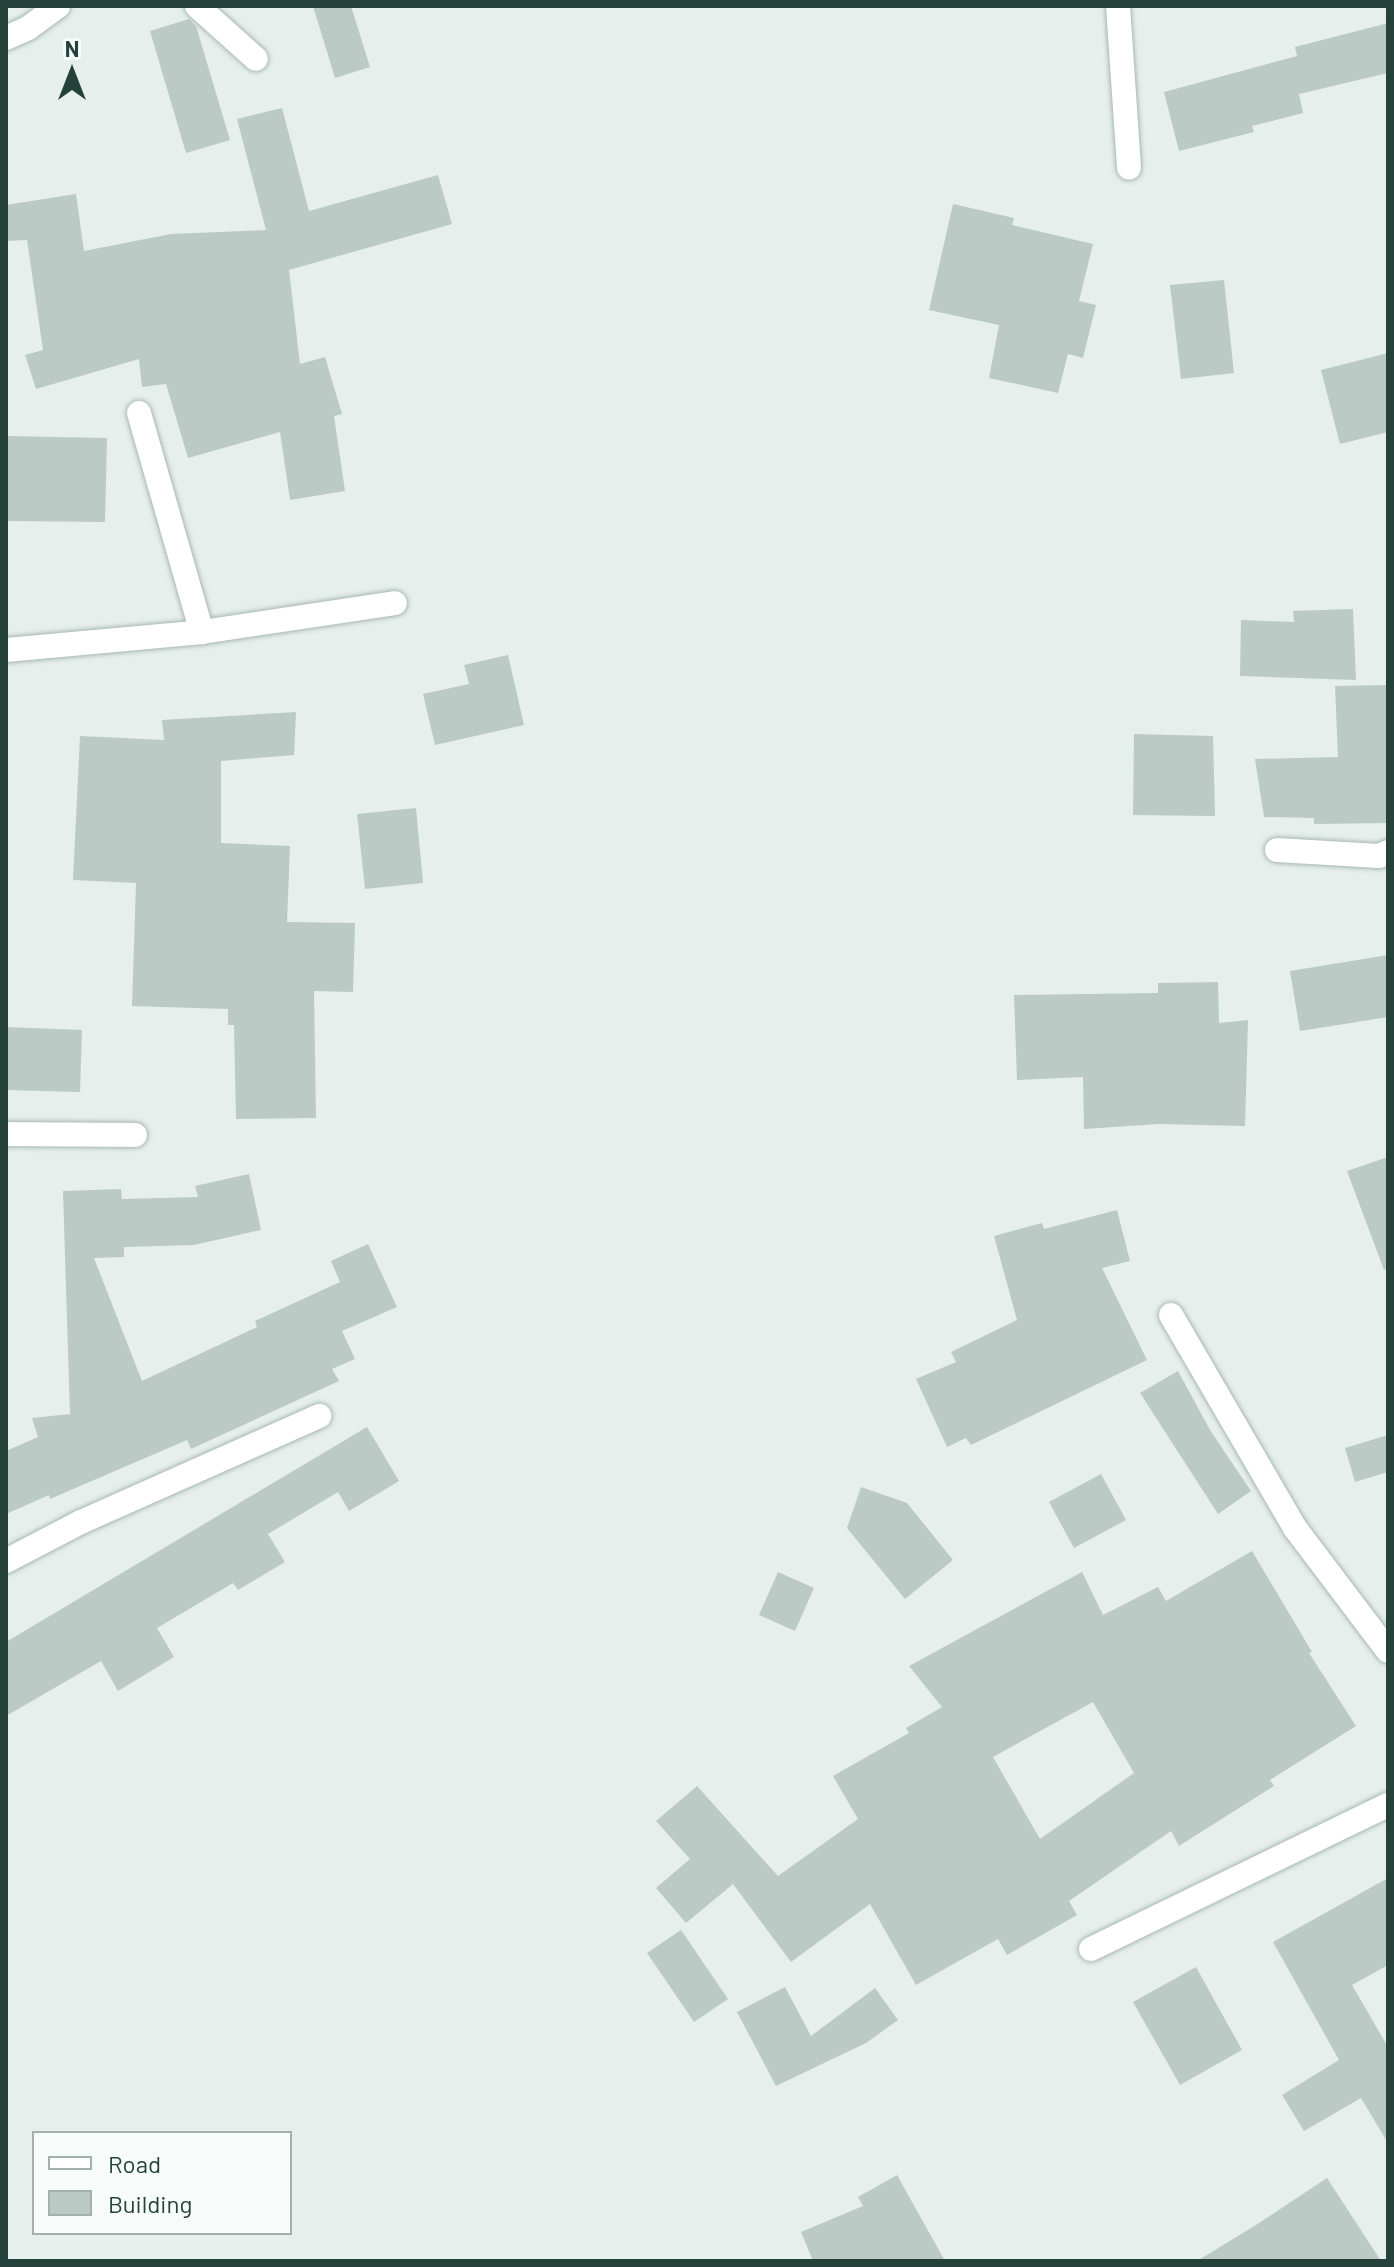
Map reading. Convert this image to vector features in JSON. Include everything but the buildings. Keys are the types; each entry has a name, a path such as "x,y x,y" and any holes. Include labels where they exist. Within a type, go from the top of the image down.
{"street":[{"path":"6,38 28,28 58,6"},
{"path":"197,6 256,59"},
{"path":"1118,6 1129,168"},
{"path":"139,413 202,632"},
{"path":"6,650 202,632 395,603"},
{"path":"1277,850 1379,856 1388,852"},
{"path":"6,1134 135,1135"},
{"path":"1171,1315 1295,1528 1388,1651"},
{"path":"6,1561 81,1522 319,1416"},
{"path":"1091,1949 1388,1805"}]}
